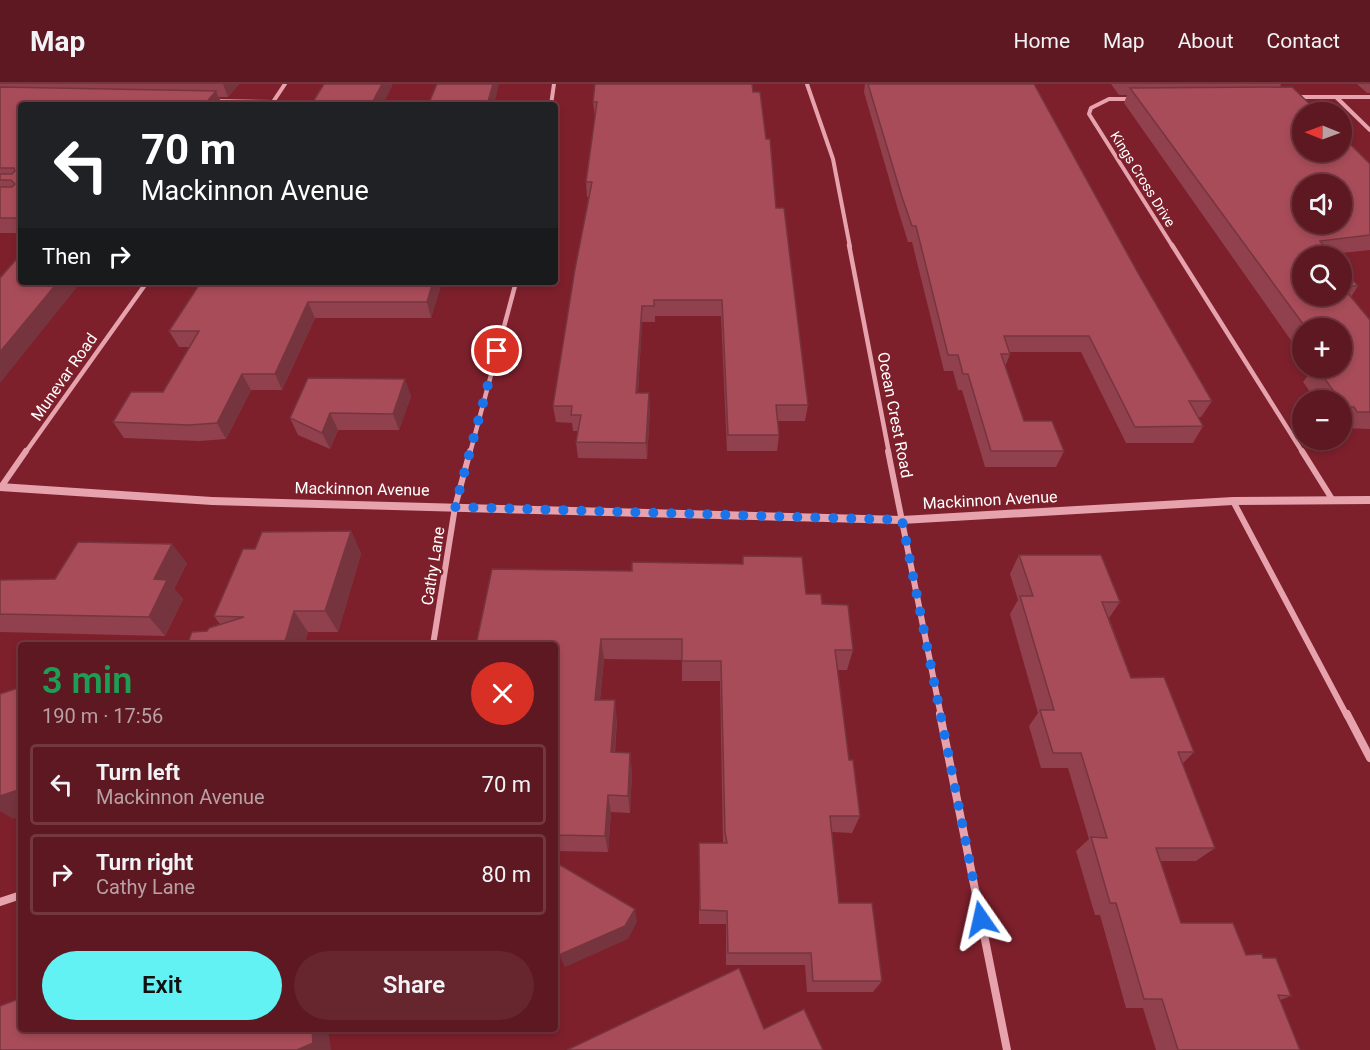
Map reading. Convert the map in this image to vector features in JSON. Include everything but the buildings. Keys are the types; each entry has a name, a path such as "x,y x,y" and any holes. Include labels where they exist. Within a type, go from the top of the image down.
{"street":[{"path":"272,102 285,84"},
{"path":"551,102 554,84"},
{"name":"Ocean Crest Road","path":"807,84 833,159 1007,1050"},
{"path":"1287,97 1370,97"},
{"path":"1335,97 1370,130"},
{"name":"Kings Cross Drive","path":"1144,99 1108,99 1091,108 1089,114 1332,499"},
{"path":"207,101 239,102"},
{"name":"Munevar Road","path":"0,487 145,285"},
{"name":"Cathy Lane","path":"434,642 455,507 515,285"},
{"name":"Mackinnon Avenue","path":"0,487 212,501 902,520 1233,501 1370,500"},
{"path":"1233,501 1370,758"},
{"path":"0,902 18,896"}],"route":[{"path":"497,351 455,507 902,520 981,919"}]}
